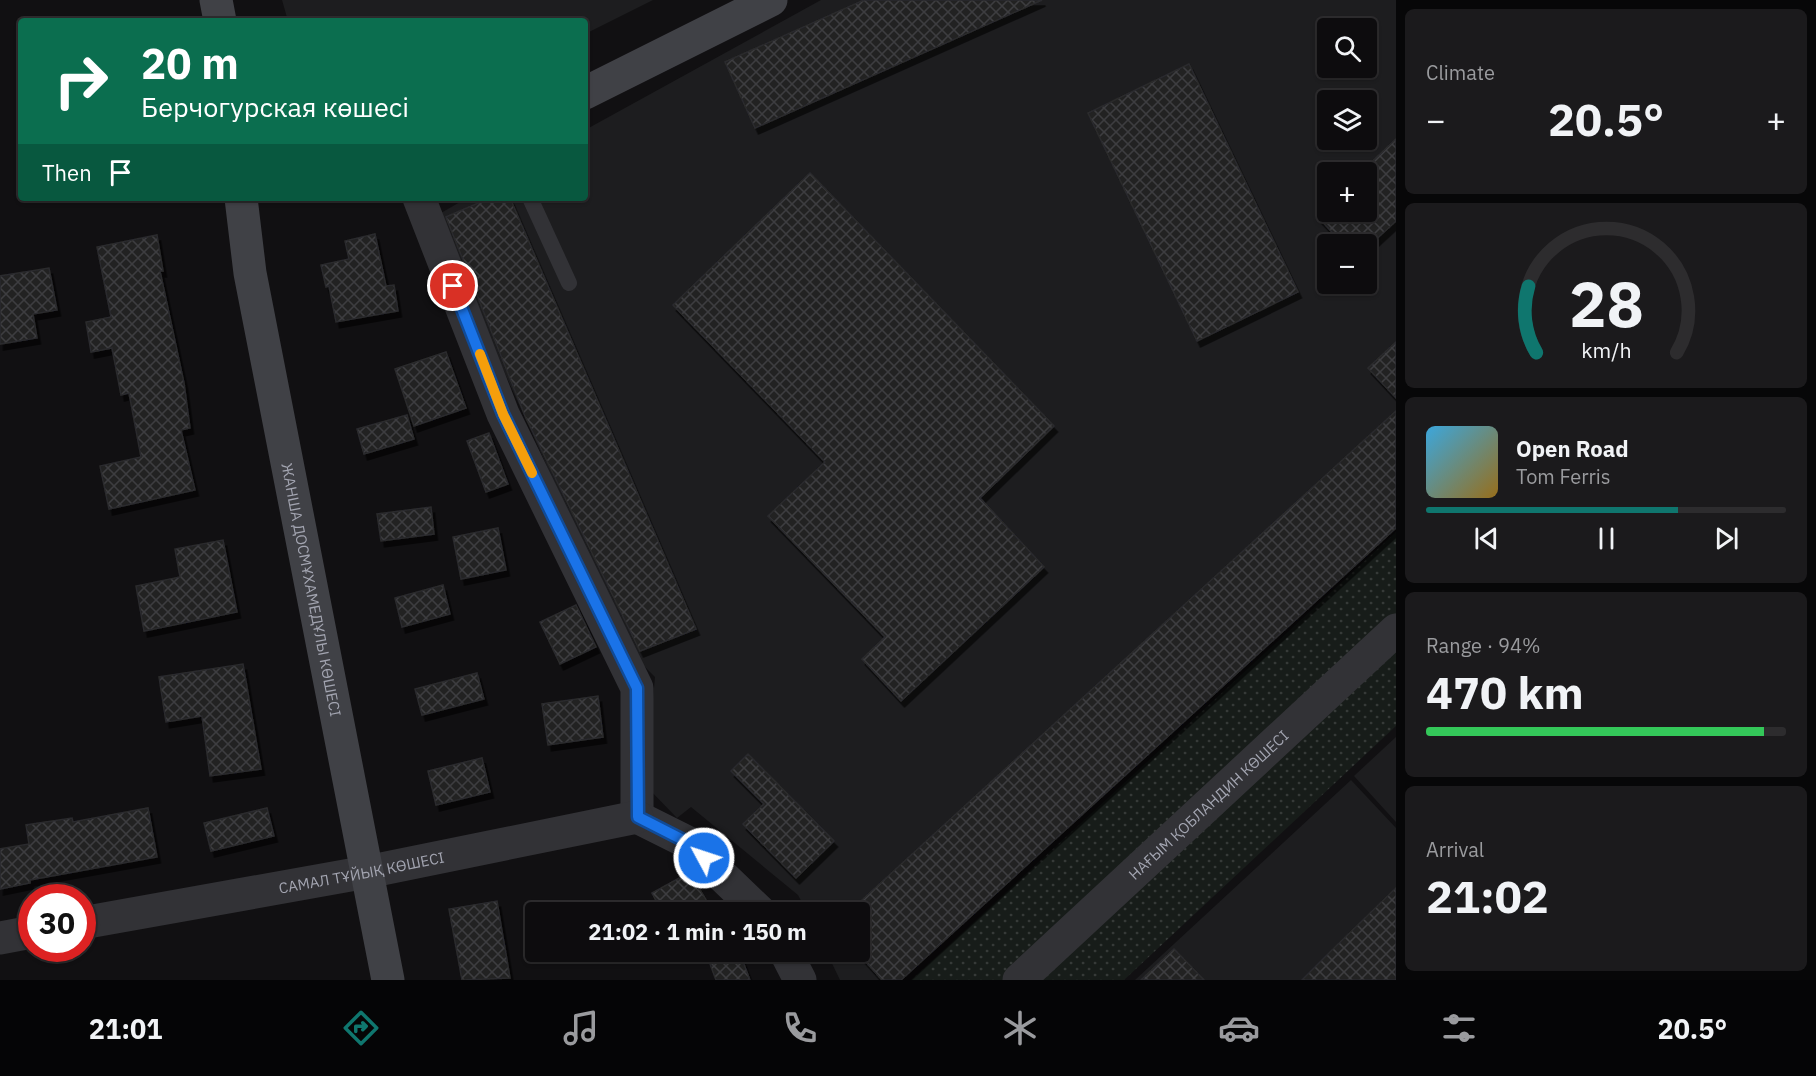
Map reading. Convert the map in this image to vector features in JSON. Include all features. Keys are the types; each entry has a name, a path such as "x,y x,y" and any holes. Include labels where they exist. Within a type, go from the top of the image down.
{"street":[{"path":"216,0 219,18"},
{"path":"588,92 771,0"},
{"name":"ЖАНША ДОСМҰХАМЕДҰЛЫ КӨШЕСІ","path":"241,201 250,273 388,980"},
{"path":"420,201 503,414 637,688 638,817 687,842 750,902"},
{"name":"НАҒЫМ ҚОБЛАНДИН КӨШЕСІ","path":"1019,980 1396,630"},
{"name":"САМАЛ ТҰЙЫҚ КӨШЕСІ","path":"96,920 367,872 638,817"},
{"path":"0,938 18,935"},
{"path":"791,962 800,980"}],"lane":[{"path":"532,201 542,218 569,283"}],"shaded area":[{"path":"282,0 653,0 588,32 588,18 287,18"},
{"path":"821,0 1396,0 1396,515 895,980 840,980 831,962 870,962 870,902 802,902 798,895 691,807 677,818 645,785 655,677 632,654 434,217 462,201 588,201 588,128"},
{"path":"1396,532 1396,726 1124,980 911,980"},
{"path":"1396,737 1396,822 1354,776"},
{"path":"1351,780 1396,828 1396,980 1135,980"}],"building":[{"path":"864,0 1042,0 755,128 725,62"},
{"path":"1189,64 1298,292 1197,341 1088,113"},
{"path":"1396,139 1396,221 1377,238 1377,234 1334,234 1323,222 1377,222 1377,162 1372,162"},
{"path":"810,173 1054,426 980,498 1044,567 901,701 862,659 885,637 768,516 825,462 673,305"},
{"path":"483,201 511,201 696,629 640,651 525,416 446,217"},
{"path":"375,234 386,286 394,285 398,311 336,322 329,286 326,287 321,265 349,259 345,241"},
{"path":"157,235 163,271 160,271 184,383 190,428 181,430 195,490 109,509 100,466 141,457 129,393 121,395 112,348 91,352 86,322 111,317 97,247"},
{"path":"49,268 57,310 33,314 37,338 0,344 0,276"},
{"path":"1396,342 1396,398 1368,368"},
{"path":"446,352 466,408 414,426 395,369"},
{"path":"1396,411 1396,528 901,980 882,980 866,962 870,962 870,902 860,902"},
{"path":"407,415 414,439 364,454 357,429"},
{"path":"489,433 508,484 486,492 467,441"},
{"path":"431,507 434,534 381,541 377,514"},
{"path":"498,528 506,570 461,579 453,537"},
{"path":"223,540 237,612 144,631 136,586 180,577 175,549"},
{"path":"443,585 450,614 402,627 395,598"},
{"path":"576,605 596,647 560,664 540,622"},
{"path":"243,664 261,769 210,776 202,716 166,722 159,677"},
{"path":"477,673 484,699 422,715 415,689"},
{"path":"598,696 603,737 548,745 542,704"},
{"path":"748,754 834,841 796,878 743,824 764,804 731,771"},
{"path":"482,758 490,792 436,805 428,771"},
{"path":"148,808 157,857 30,880 30,883 0,889 0,849 29,844 26,825 72,818 73,822"},
{"path":"267,808 274,836 211,851 204,823"},
{"path":"690,872 707,902 657,902 652,893"},
{"path":"1396,888 1396,980 1302,980 1329,953"},
{"path":"497,901 510,978 462,980 449,909"},
{"path":"1174,949 1204,980 1141,980"},
{"path":"709,962 743,962 750,980 716,980"}],"slow traffic":[{"path":"480,354 503,414 532,473"}],"route":[{"path":"453,286 503,414 637,688 638,817 687,842 704,858"}]}
